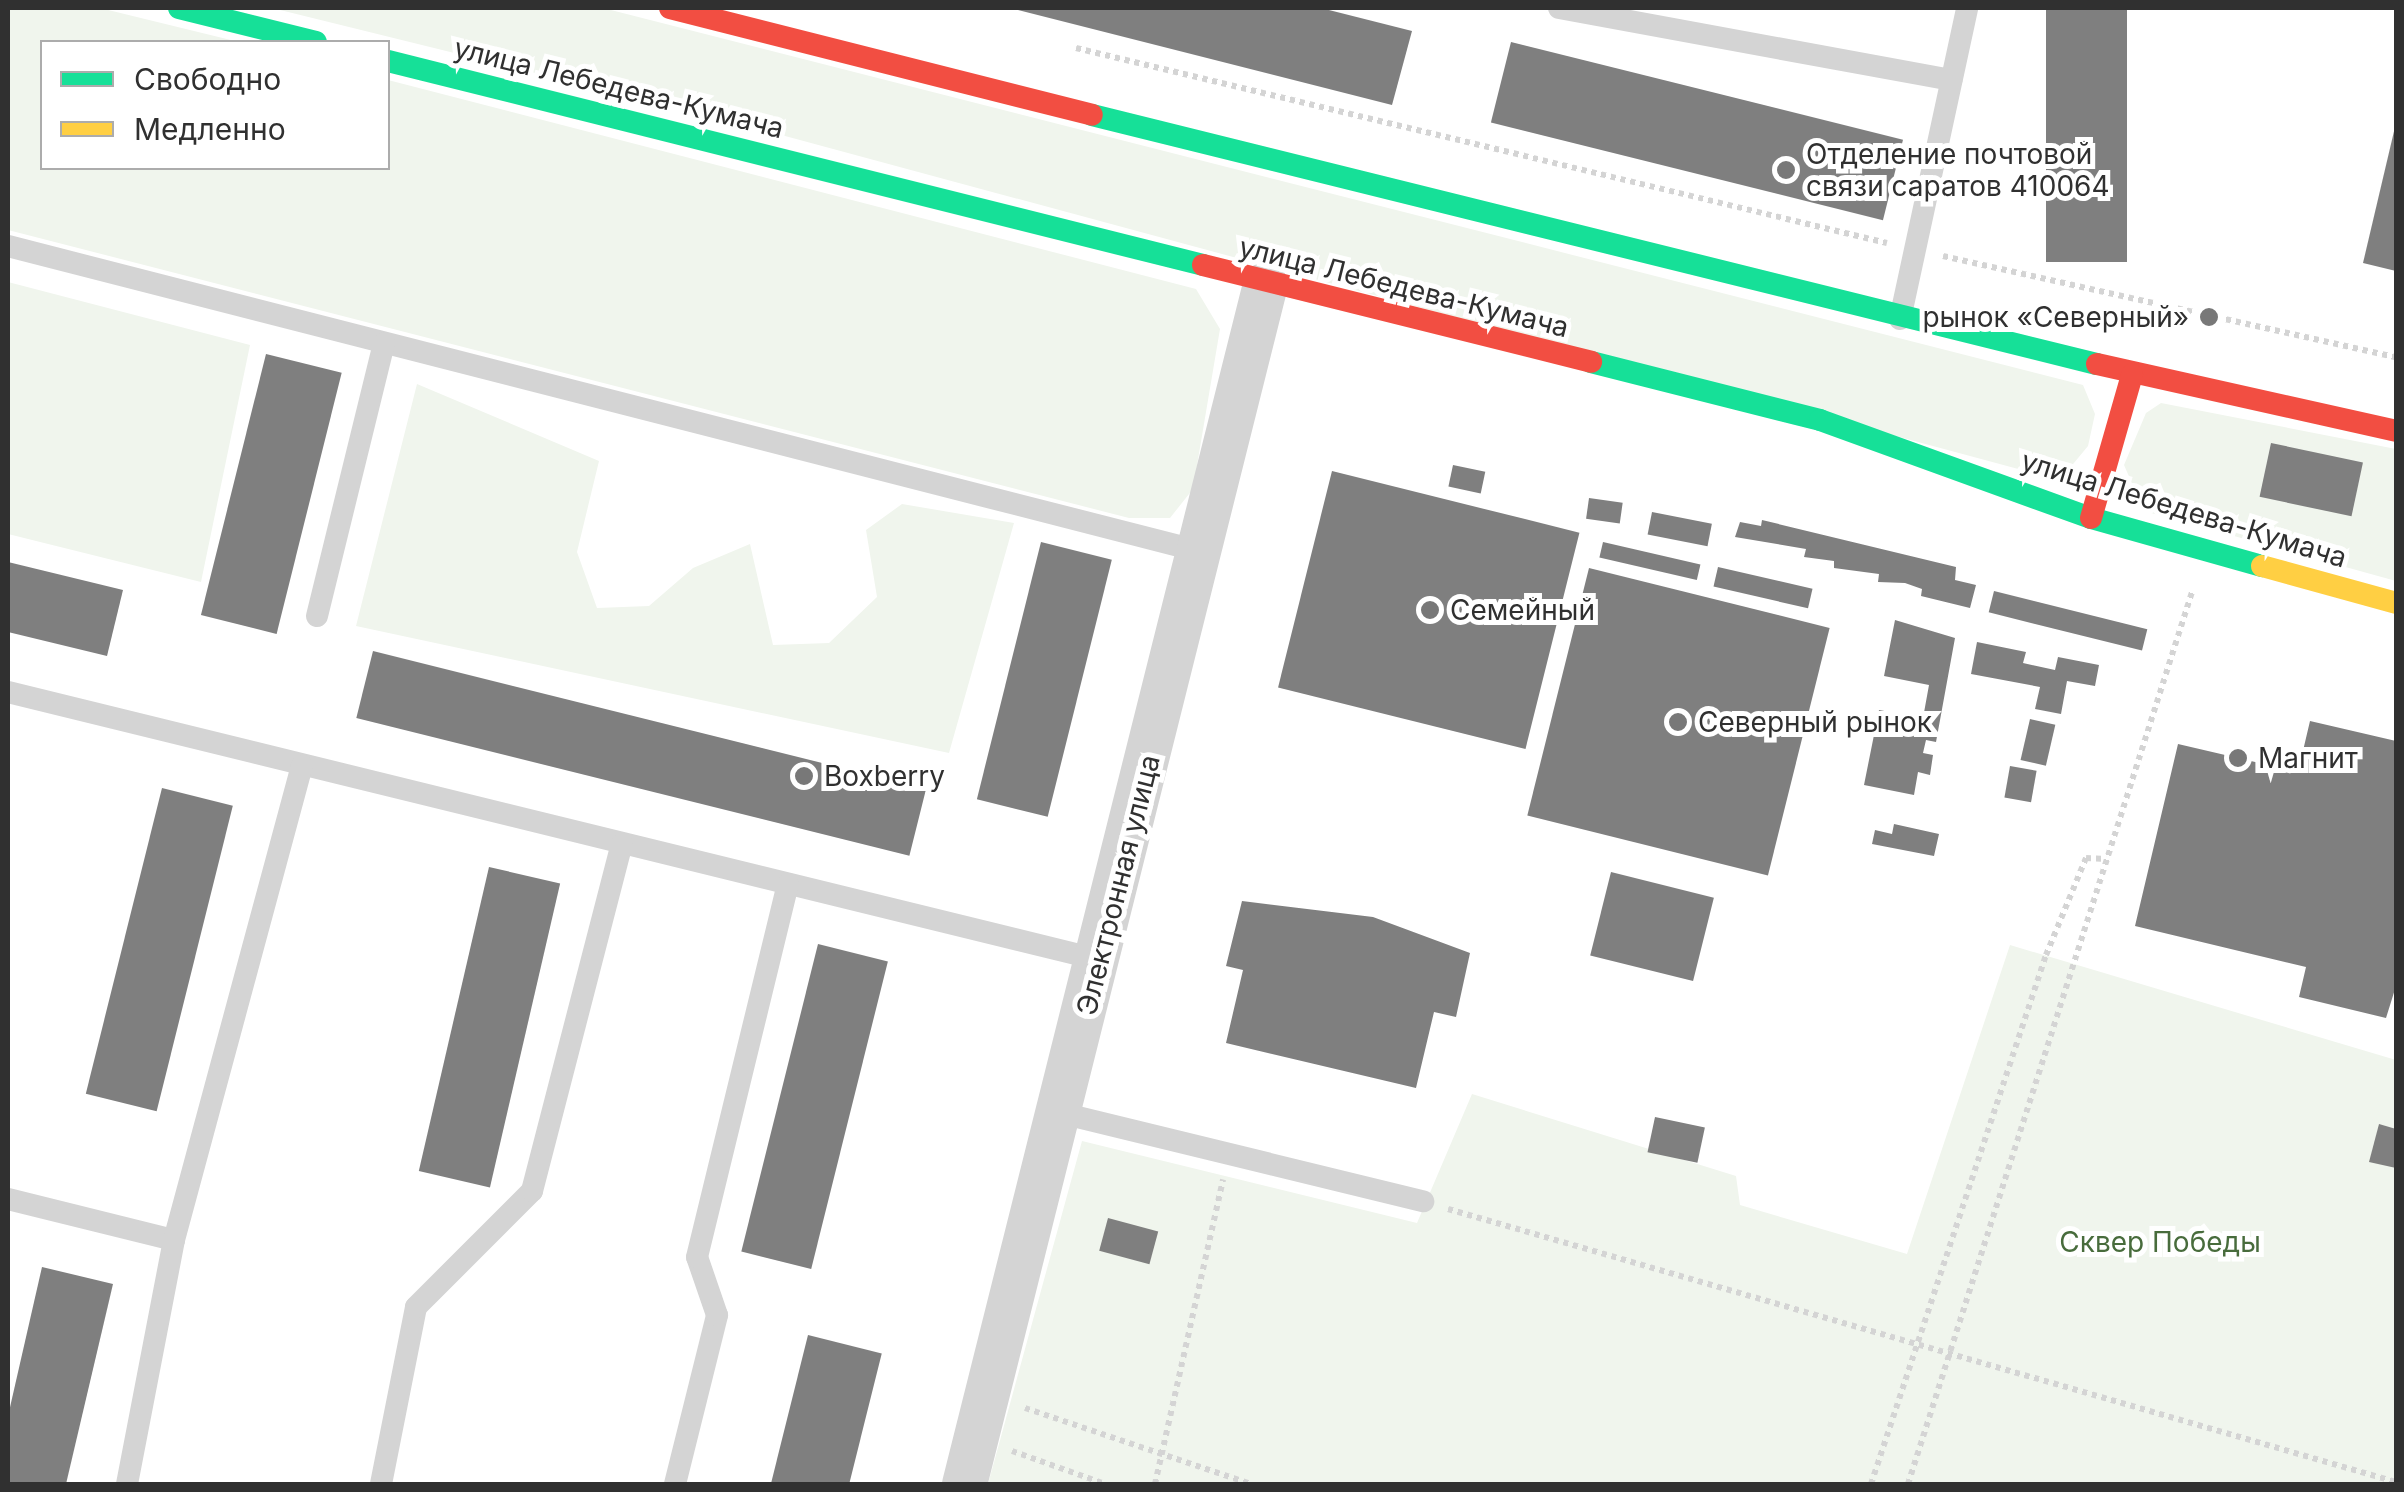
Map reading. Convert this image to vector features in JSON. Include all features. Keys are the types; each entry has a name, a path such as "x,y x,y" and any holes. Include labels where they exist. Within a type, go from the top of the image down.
{"street":[{"path":"179,8 308,40"},
{"path":"670,8 1900,319 2132,375 2396,431"},
{"name":"улица Лебедева-Кумача","path":"390,61 1265,284 1820,420 2091,518 2205,553 2396,603"},
{"name":"Электронная улица","path":"964,1484 1100,960 1265,284"},
{"path":"2091,518 2132,375"}],"lane":[{"path":"781,35 789,8"},
{"path":"1560,8 1951,80"},
{"path":"1900,319 1967,8"},
{"path":"8,246 1202,552"},
{"path":"316,616 384,344"},
{"path":"8,692 1100,960"},
{"path":"127,1484 174,1240 302,766"},
{"path":"381,1484 416,1307 532,1191 622,844"},
{"path":"675,1484 716,1315 697,1256 788,884"},
{"path":"1061,1113 1423,1201"},
{"path":"8,1199 174,1240"}],"path":[{"path":"1076,48 1915,250 2396,358"},
{"path":"1908,1484 2205,553"},
{"path":"1871,1484 1921,1349 2046,955 2086,858 2106,859"},
{"path":"1155,1484 1224,1176"},
{"path":"1423,1201 1950,1360 2396,1482"},
{"path":"980,1420 1162,1456 1251,1484"},
{"path":"980,1420 1105,1484"}],"green space":[{"path":"8,8 100,8 231,40 40,40 40,170 390,170 390,81 1196,289 1220,329 1193,489 1170,518 1129,518 8,230"},
{"path":"272,8 603,8 2083,385 2095,414 2088,446 2064,475 2044,476 737,123"},
{"path":"8,282 250,345 201,582 8,534"},
{"path":"417,384 599,461 577,552 597,608 649,606 693,568 750,544 773,645 829,643 877,597 866,530 902,504 1014,523 949,753 356,626"},
{"path":"2161,403 2396,449 2396,581 2144,511 2124,465 2146,413"},
{"name":"Сквер Победы","path":"2010,945 2396,1060 2396,1484 988,1484 1082,1141 1417,1223 1472,1094 1736,1176 1740,1205 1907,1254"}],"building":[{"path":"1321,8 1412,31 1392,105 1014,9"},
{"path":"2046,8 2127,8 2127,262 2046,262"},
{"path":"1511,42 1903,140 1883,220 1491,123"},
{"path":"2396,128 2396,271 2363,263"},
{"path":"266,354 342,373 277,634 201,615"},
{"path":"2271,443 2363,463 2352,516 2260,497"},
{"path":"1453,465 1485,472 1481,493 1448,487"},
{"name":"Семейный","path":"1332,471 1579,533 1525,749 1278,687"},
{"path":"1589,498 1623,503 1620,524 1586,519"},
{"path":"1652,512 1712,524 1707,546 1648,535"},
{"path":"1762,520 1956,567 1955,580 1976,585 1970,608 1921,596 1922,589 1905,583 1878,582 1879,574 1834,568 1834,561 1804,557 1806,549 1735,537 1740,522 1761,526"},
{"path":"1041,542 1112,560 1048,817 977,799"},
{"path":"1603,542 1700,564 1697,580 1599,558"},
{"path":"8,562 123,590 107,656 8,632"},
{"path":"1718,567 1813,589 1808,608 1714,586"},
{"name":"Северный рынок","path":"1589,568 1830,628 1768,875 1527,815"},
{"path":"1994,591 2147,629 2142,651 1989,612"},
{"path":"1895,620 1955,638 1936,742 1926,740 1923,753 1933,755 1930,775 1918,772 1914,795 1864,785 1879,710 1923,718 1929,685 1884,676"},
{"path":"1977,642 2026,652 2023,663 2055,670 2058,657 2099,665 2095,686 2067,681 2061,714 2035,709 2040,687 1971,674"},
{"path":"373,651 926,789 909,856 356,718"},
{"path":"2030,719 2055,725 2046,766 2021,760"},
{"path":"2310,721 2396,741 2396,986 2386,1018 2299,997 2306,967 2135,926 2178,744 2298,772"},
{"path":"2010,766 2037,771 2031,802 2004,798"},
{"path":"162,788 233,806 157,1111 86,1094"},
{"path":"1894,824 1939,834 1934,856 1872,844 1875,830 1892,834"},
{"path":"489,867 560,883 490,1187 419,1171"},
{"path":"1611,872 1714,898 1693,981 1590,955"},
{"path":"1242,901 1373,917 1470,953 1456,1017 1434,1012 1416,1088 1226,1043 1243,970 1226,966"},
{"path":"818,944 888,961 811,1269 741,1252"},
{"path":"1655,1117 1705,1128 1697,1163 1648,1152"},
{"path":"2379,1124 2396,1129 2396,1168 2369,1162"},
{"path":"1108,1218 1158,1231 1149,1264 1099,1251"},
{"path":"42,1267 113,1284 66,1484 8,1484 8,1416"},
{"path":"808,1335 882,1353 849,1484 771,1483"}],"traffic: fast":[{"path":"179,8 308,40"},
{"path":"390,62 1203,265"},
{"path":"1092,115 2097,364"},
{"path":"1591,362 1820,420 2091,518 2262,566"}],"traffic: slow":[{"path":"2262,566 2396,603"}],"traffic: jam":[{"path":"670,8 1092,115"},
{"path":"1203,265 1591,362"},
{"path":"2097,364 2396,431"},
{"path":"2091,518 2132,375"}],"place":[{"name":"Отделение почтовой связи саратов 410064","path":"1786,170"},
{"name":"рынок «Северный»","path":"2209,317"},
{"name":"Семейный","path":"1430,610"},
{"name":"Северный рынок","path":"1678,722"},
{"name":"Магнит","path":"2238,758"},
{"name":"Boxberry","path":"804,776"}]}
